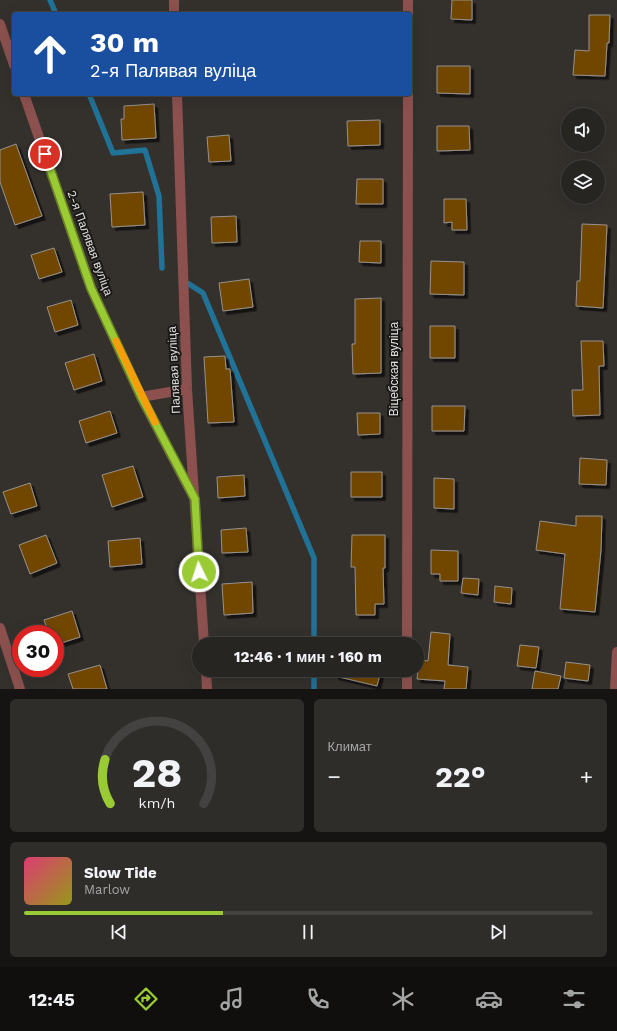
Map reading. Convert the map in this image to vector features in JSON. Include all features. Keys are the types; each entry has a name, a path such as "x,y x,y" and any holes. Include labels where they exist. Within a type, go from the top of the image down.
{"street":[{"path":"174,0 174,12"},
{"path":"408,0 408,12"},
{"path":"0,24 12,58"},
{"name":"2-я Палявая вуліца","path":"25,96 91,288 141,396 195,499"},
{"name":"Палявая вуліца","path":"177,96 187,389 204,637"},
{"name":"Віцебская вуліца","path":"407,637 408,96"},
{"path":"141,396 187,389"},
{"path":"0,628 20,689"},
{"path":"615,689 617,652"},
{"path":"206,677 207,689"},
{"path":"407,677 407,689"}],"building":[{"path":"452,0 472,0 472,20 451,19"},
{"path":"589,15 610,15 609,43 607,43 605,76 573,75 575,50 589,51"},
{"path":"437,66 470,66 470,94 437,93"},
{"path":"154,104 156,138 122,140 121,119 124,119 124,106"},
{"path":"380,120 380,145 348,146 347,121"},
{"path":"437,126 469,126 470,150 437,151"},
{"path":"229,135 231,161 209,162 207,137"},
{"path":"16,144 42,216 15,225 0,182 0,150"},
{"path":"357,179 383,179 383,204 356,204"},
{"path":"143,192 145,225 112,227 110,194"},
{"path":"444,199 466,199 467,230 452,230 452,222 444,223"},
{"path":"236,216 237,242 212,243 211,217"},
{"path":"582,224 607,225 603,308 576,306 577,281 580,281"},
{"path":"360,241 381,241 381,263 359,262"},
{"path":"54,248 62,272 39,279 31,255"},
{"path":"431,261 464,262 464,295 430,294"},
{"path":"249,279 253,307 223,311 219,283"},
{"path":"381,298 381,373 353,374 352,344 355,344 355,299"},
{"path":"71,300 78,325 55,332 47,307"},
{"path":"430,326 455,326 455,358 430,358"},
{"path":"581,341 603,341 604,366 599,366 600,415 573,416 572,390 583,390"},
{"path":"94,354 102,381 74,390 65,363"},
{"path":"225,356 226,369 230,369 234,422 208,423 204,357"},
{"path":"432,406 465,406 464,431 432,431"},
{"path":"110,411 117,433 86,443 79,421"},
{"path":"357,413 380,413 380,434 358,435"},
{"path":"580,458 607,460 606,485 579,484"},
{"path":"133,466 143,497 112,507 102,475"},
{"path":"351,472 382,472 382,497 351,497"},
{"path":"244,475 245,496 218,498 217,477"},
{"path":"434,478 454,479 454,509 434,508"},
{"path":"30,483 37,506 11,514 3,492"},
{"path":"576,516 602,516 601,550 595,612 560,609 565,554 536,550 540,521 576,526"},
{"path":"246,528 248,552 222,553 221,530"},
{"path":"46,535 57,563 30,574 19,545"},
{"path":"352,535 385,535 385,568 383,568 384,604 375,604 375,615 356,615 355,567 351,567"},
{"path":"140,538 142,564 110,567 108,541"},
{"path":"431,550 458,551 458,581 440,581 440,574 431,574"},
{"path":"463,578 479,579 478,595 461,593"},
{"path":"252,582 253,613 224,615 222,584"},
{"path":"495,586 512,588 511,604 494,602"},
{"path":"72,611 80,637 64,642 64,625 46,625 44,620"},
{"path":"431,632 450,634 448,665 468,667 466,689 444,689 445,681 417,679 417,677 424,677 424,661 428,661"},
{"path":"520,645 539,647 536,668 517,666"},
{"path":"566,662 590,665 588,681 564,678"},
{"path":"100,665 107,689 73,689 68,674"},
{"path":"535,671 561,676 558,689 532,689"},
{"path":"339,677 379,677 377,686"}],"waterway":[{"path":"50,0 55,12"},
{"path":"90,96 113,153 145,150 159,196 162,268"},
{"path":"189,284 203,293 314,558 314,637"},
{"path":"314,677 314,689"}],"slow traffic":[{"path":"116,341 141,396 155,422"}],"route":[{"path":"45,154 91,288 141,396 195,499 199,572"}]}
